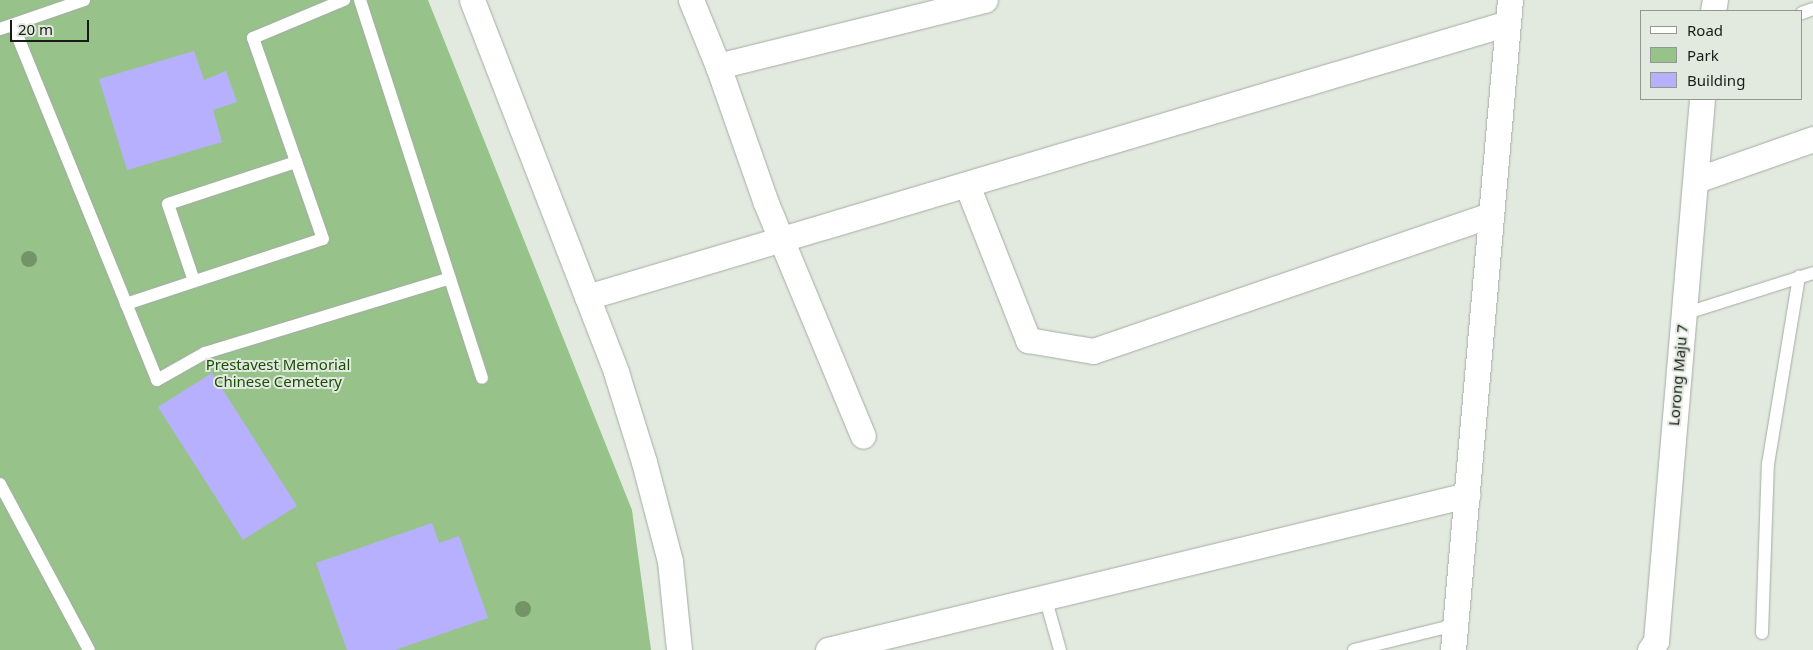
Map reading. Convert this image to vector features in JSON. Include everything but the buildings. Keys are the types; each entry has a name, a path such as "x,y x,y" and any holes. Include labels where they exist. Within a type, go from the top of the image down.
{"street":[{"path":"472,0 616,372 670,561 679,650"},
{"path":"691,0 718,66 766,203 863,436"},
{"path":"718,66 986,0"},
{"path":"587,297 967,185 1509,11 1453,650"},
{"name":"Lorong Maju 7","path":"1650,650 1656,641 1702,100"},
{"path":"1696,180 1813,139"},
{"path":"967,185 1028,340 1093,351 1491,215"},
{"path":"828,650 1467,496"}],"lane":[{"path":"0,30 84,0"},
{"path":"126,304 323,239 253,38 344,0"},
{"path":"360,0 482,378"},
{"path":"14,25 157,380 205,353 450,278"},
{"path":"194,280 168,204 296,162"},
{"path":"1684,314 1813,273"},
{"path":"1762,633 1768,464 1799,277"},
{"path":"0,484 89,650"},
{"path":"1045,598 1060,650"},
{"path":"1354,650 1455,625"}],"green space":[{"name":"Prestavest Memorial Chinese Cemetery","path":"0,0 428,0 632,510 651,650 0,650"}]}
